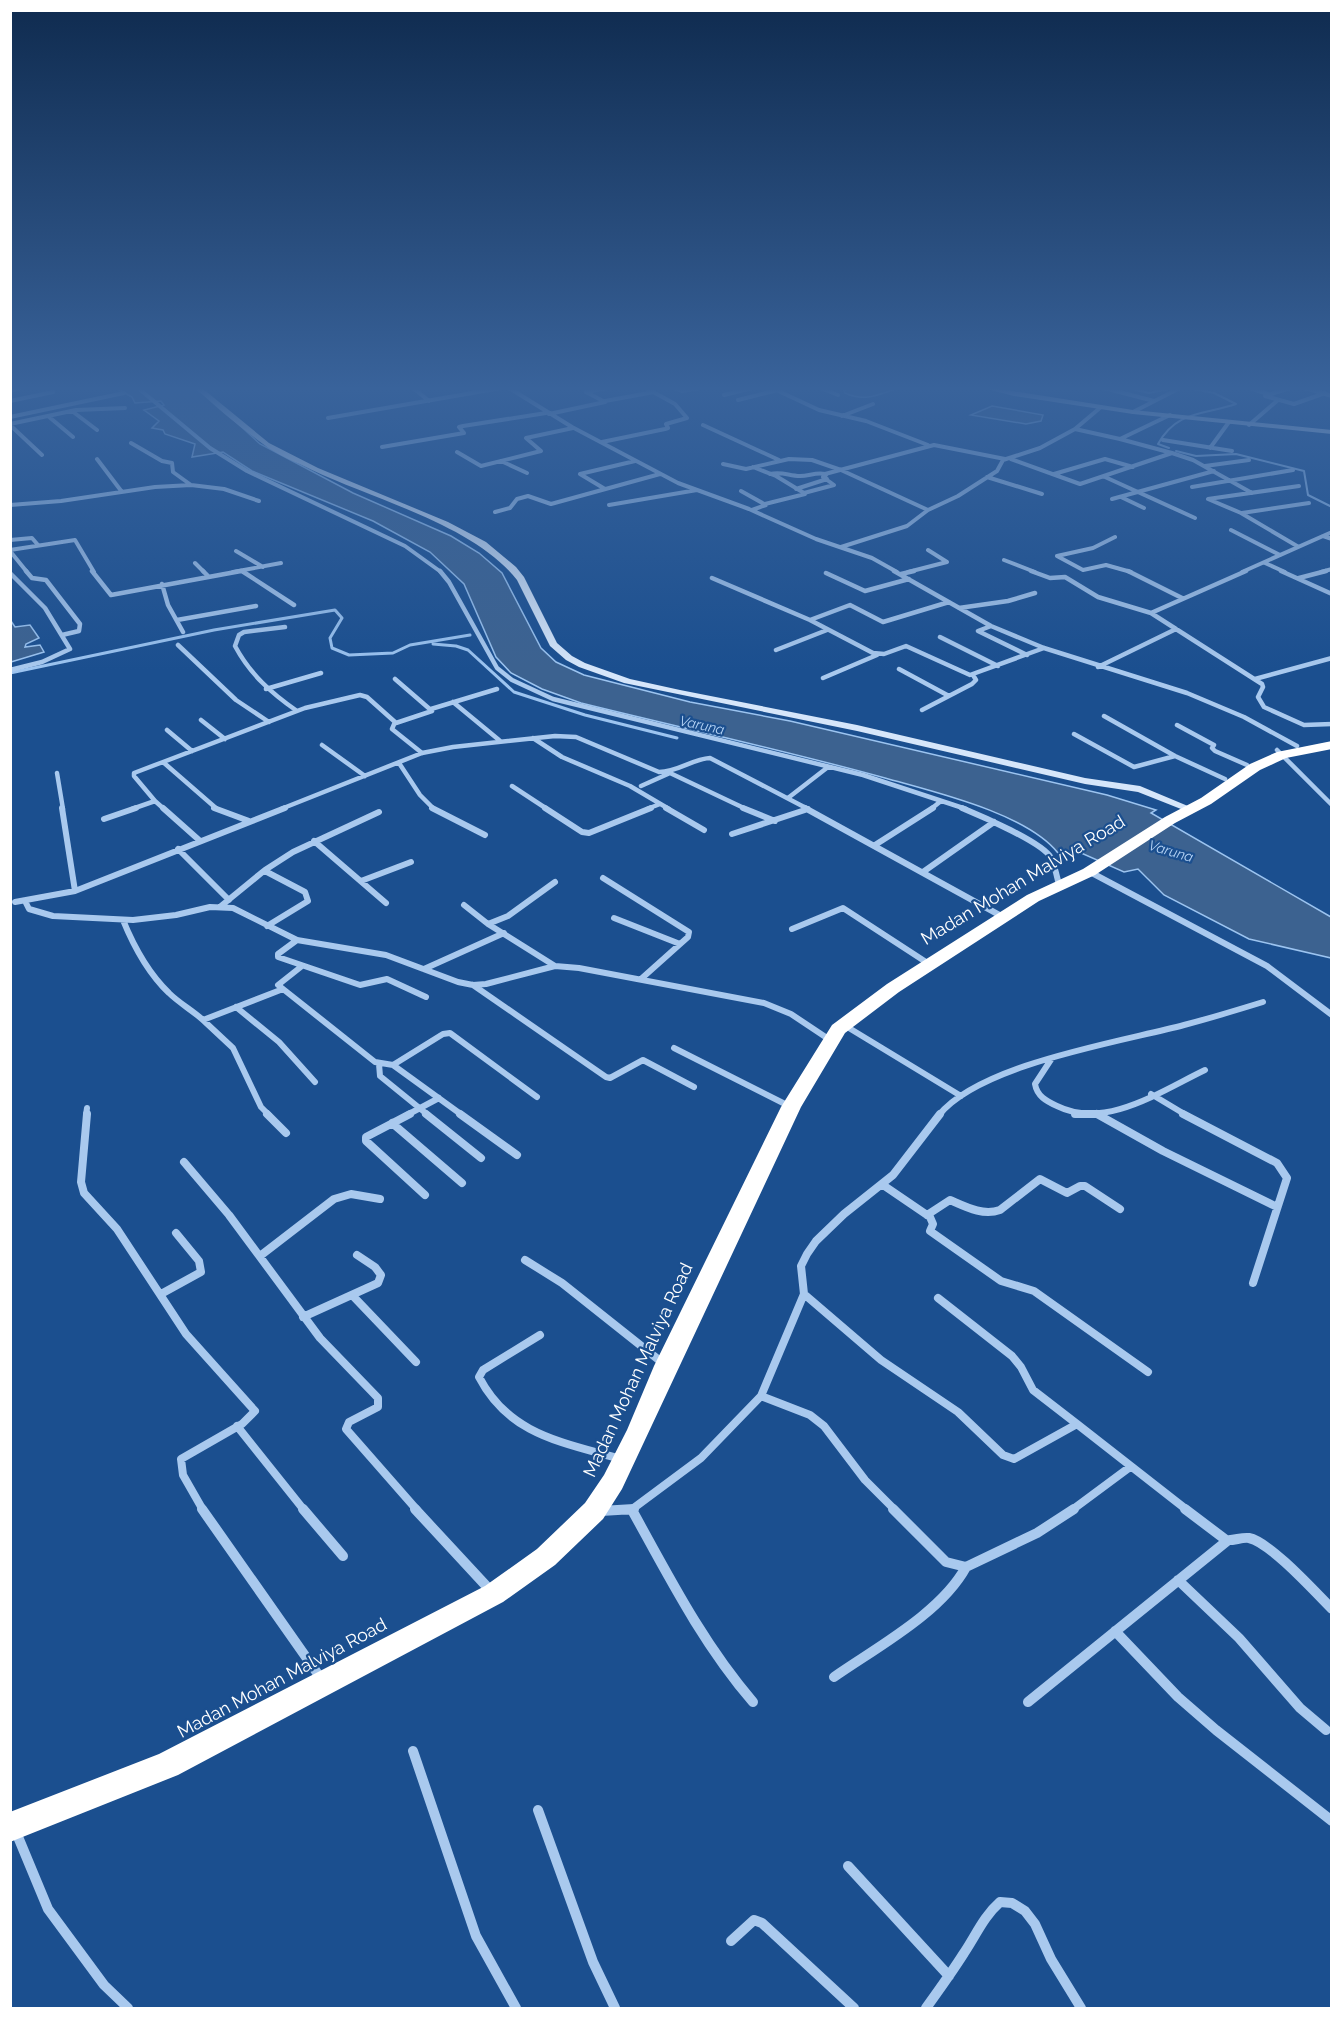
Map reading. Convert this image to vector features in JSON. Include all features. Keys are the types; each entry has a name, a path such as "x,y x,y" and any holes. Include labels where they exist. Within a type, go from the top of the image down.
{"highway":[{"name":"Madan Mohan Malviya Road","path":"1192,808 1198,799 1247,765 1297,746 1332,739"},
{"name":"Madan Mohan Malviya Road","path":"12,1826 168,1765 494,1594 546,1557 594,1511 625,1460 666,1366 791,1107 837,1032 928,964 1059,885 1089,872 1170,820 1206,801 1255,767 1280,753 1332,745"}],"street":[{"path":"115,482 122,492"},
{"path":"187,482 191,485"},
{"path":"271,482 405,546 438,568 449,582 488,655 497,668 512,680 553,699 828,767 941,801 994,822 1030,842 1051,857 1059,885"},
{"path":"347,482 445,524 483,544 513,569 521,579 553,644 569,658 582,665 627,681 680,693 878,732 1085,781 1140,789 1192,808"},
{"path":"594,482 605,489"},
{"path":"495,512 510,507 518,499 528,496 551,504 630,482"},
{"path":"680,482 872,558 992,626 1098,667 1187,693 1244,717 1297,746"},
{"path":"784,482 804,493 834,484 832,482"},
{"path":"796,489 813,482"},
{"path":"868,482 928,510"},
{"path":"840,547 908,526 928,510 958,496 979,482"},
{"path":"1004,482 1042,494"},
{"path":"1119,482 1195,518"},
{"path":"1112,499 1170,482"},
{"path":"1192,487 1214,482"},
{"path":"1234,482 1252,493"},
{"path":"10,505 61,501 155,487 191,485 224,489 259,501"},
{"path":"1297,546 1241,513 1208,499 1299,486"},
{"path":"609,505 698,490"},
{"path":"741,491 765,504"},
{"path":"752,510 766,506 765,504 806,495 804,493"},
{"path":"1120,496 1144,508"},
{"path":"1241,513 1309,503"},
{"path":"1231,530 1280,555"},
{"path":"1150,613 1332,532"},
{"path":"1323,536 1332,539"},
{"path":"1115,537 1093,548 1057,556 1083,570 1106,565 1125,569 1182,598"},
{"path":"10,540 32,538 38,545"},
{"path":"62,635 79,631 80,624 46,580 32,578 10,551 71,540 78,541 89,566 109,594 117,595 181,580 186,582 281,563"},
{"path":"901,574 947,562 928,550"},
{"path":"236,551 263,567"},
{"path":"1004,560 1050,578 1065,577 1098,597 1150,613 1255,679 1263,687 1258,698 1264,707 1304,725 1332,724"},
{"path":"195,563 207,576"},
{"path":"1265,563 1332,594"},
{"path":"1298,578 1332,569"},
{"path":"242,571 294,605"},
{"path":"10,573 45,608 70,649 56,655 50,661 10,670"},
{"path":"826,573 862,590 909,579"},
{"path":"712,578 810,620 857,647 879,654"},
{"path":"162,584 168,605 183,632"},
{"path":"959,608 1035,593"},
{"path":"810,620 850,605 877,620 889,621 949,602"},
{"path":"177,620 256,606"},
{"path":"992,626 978,631 1027,655"},
{"path":"285,627 251,630 239,635 235,646 241,659 266,689 297,711"},
{"path":"1098,667 1176,629"},
{"path":"776,650 827,630"},
{"path":"940,637 998,666"},
{"path":"178,645 236,700 269,722"},
{"path":"822,678 879,654 906,646 950,668 973,675 1044,648"},
{"path":"1255,679 1332,658"},
{"path":"899,669 949,696"},
{"path":"266,689 321,673"},
{"path":"922,710 976,682 973,675"},
{"path":"395,679 430,709"},
{"path":"430,709 497,689"},
{"path":"200,840 155,801 134,776 134,773 297,711 353,696 364,696 396,723"},
{"path":"453,702 499,740"},
{"path":"422,753 392,729 396,723 427,715 432,711 430,709"},
{"path":"1104,716 1175,756 1225,779"},
{"path":"201,720 225,739"},
{"path":"1177,724 1214,745 1212,748 1215,751 1247,765"},
{"path":"167,730 192,751"},
{"path":"1074,734 1134,767 1175,756"},
{"path":"15,902 75,891 422,753 499,740 576,737 659,771 670,773 722,799 775,821"},
{"path":"532,738 562,757 630,786 705,830"},
{"path":"322,744 365,776"},
{"path":"1280,753 1332,806"},
{"path":"641,786 696,759 710,758 875,845 1003,917"},
{"path":"164,762 214,808 249,821"},
{"path":"399,763 430,807 486,835"},
{"path":"788,798 828,767"},
{"path":"57,773 75,891"},
{"path":"512,786 582,832 589,833 660,804"},
{"path":"104,819 155,801"},
{"path":"875,845 924,815 941,801"},
{"path":"732,834 808,809"},
{"path":"221,906 265,871 314,841 379,812"},
{"path":"923,872 994,822"},
{"path":"314,841 386,903"},
{"path":"178,849 229,900"},
{"path":"361,881 411,862"},
{"path":"265,871 305,892 308,901 267,926"},
{"path":"1089,872 1267,966 1332,1016"},
{"path":"603,878 689,932 688,937 641,979"},
{"path":"488,924 508,916 555,882"},
{"path":"25,901 29,909 53,916 123,920 176,915 221,906 233,908 297,940 386,955 458,982 473,985 486,984 555,966 641,979 774,1006 837,1032 961,1096"},
{"path":"464,905 488,924 555,966"},
{"path":"792,929 843,908 928,964"},
{"path":"614,918 680,944"},
{"path":"123,920 130,940 148,968 171,994 233,1048 261,1107 286,1133"},
{"path":"424,969 504,933"},
{"path":"297,940 278,954 278,957 360,985 387,979 426,997"},
{"path":"302,966 278,985 379,1064 393,1065 517,1155"},
{"path":"473,985 606,1077 643,1060 694,1087"},
{"path":"203,1020 283,989"},
{"path":"594,1511 632,1510 701,1458 761,1396 804,1293 801,1266 816,1241 844,1214 884,1185 941,1112 961,1096 976,1086 1053,1057 1185,1025 1263,1002"},
{"path":"236,1007 263,1026 292,1052 315,1082"},
{"path":"393,1065 450,1032 537,1097"},
{"path":"674,1048 791,1107"},
{"path":"1053,1057 1035,1084 1035,1089 1040,1096 1067,1112 1084,1115 1118,1109 1205,1070"},
{"path":"379,1064 380,1077 481,1158"},
{"path":"1151,1094 1206,1128 1277,1163 1283,1169 1287,1178 1252,1283"},
{"path":"425,1195 366,1141 370,1134 439,1098"},
{"path":"87,1108 81,1182 83,1190 117,1229 186,1334 254,1409 252,1416 181,1459 183,1475 210,1522 323,1683"},
{"path":"1097,1114 1163,1151 1277,1207"},
{"path":"392,1123 462,1183"},
{"path":"184,1162 229,1215 320,1338 378,1398 378,1407 349,1422 346,1429 382,1472 494,1594"},
{"path":"927,1215 950,1200 973,1210 1000,1210 1040,1179 1067,1193 1084,1186 1120,1209"},
{"path":"884,1185 933,1220 930,1231 965,1256 1001,1281 1034,1291 1148,1372"},
{"path":"260,1256 334,1199 351,1194 380,1199"},
{"path":"161,1294 201,1272 199,1262 176,1233"},
{"path":"303,1317 378,1283 381,1275 375,1267 357,1255"},
{"path":"525,1260 562,1283 666,1366"},
{"path":"804,1293 881,1360 958,1412 1008,1458 1014,1459 1077,1424"},
{"path":"352,1294 416,1362"},
{"path":"938,1298 1012,1356 1039,1396 1227,1540 1233,1542 1254,1540 1284,1564 1332,1609"},
{"path":"540,1335 483,1370 479,1377 482,1386 507,1416 526,1429 625,1460"},
{"path":"761,1396 810,1415 824,1426 865,1480 946,1562 966,1567"},
{"path":"237,1426 274,1475 343,1556"},
{"path":"834,1677 936,1605 956,1586 966,1567 1037,1533 1089,1499 1130,1467"},
{"path":"632,1510 708,1647 753,1702"},
{"path":"1028,1702 1227,1540"},
{"path":"1178,1580 1239,1638 1300,1708 1326,1730"},
{"path":"1115,1631 1151,1670 1201,1717 1332,1821"},
{"path":"413,1751 476,1936 516,2008"},
{"path":"538,1810 593,1962 615,2008"},
{"path":"12,1826 48,1909 104,1985 128,2008"},
{"path":"848,1866 949,1976"},
{"path":"926,2008 991,1910 1000,1902 1012,1903 1025,1911 1035,1924 1051,1959 1081,2008"},
{"path":"731,1941 754,1920 762,1923 854,2008"}],"water":[{"name":"Varuna","path":"279,482 333,482 451,536 479,553 502,573 541,648 556,662 584,675 690,702 790,721 1107,795 1156,810 1151,813 1331,917 1331,958 1249,939 1164,895 1138,869 1124,872 1079,852 1058,853 1024,826 1002,815 953,797 847,768 581,703 542,689 511,673 496,657 464,584 430,552 373,521"},
{"path":"11,621 15,627 30,625 39,638 26,644 25,647 40,645 44,652 11,662"}],"waterway":[{"path":"1306,482 1308,495 1332,507"},
{"path":"10,673 214,630 335,610 342,618 330,638 332,648 349,655 393,653 410,645 470,635"},
{"path":"433,644 456,646 468,650 514,692 585,715 677,738"}]}
